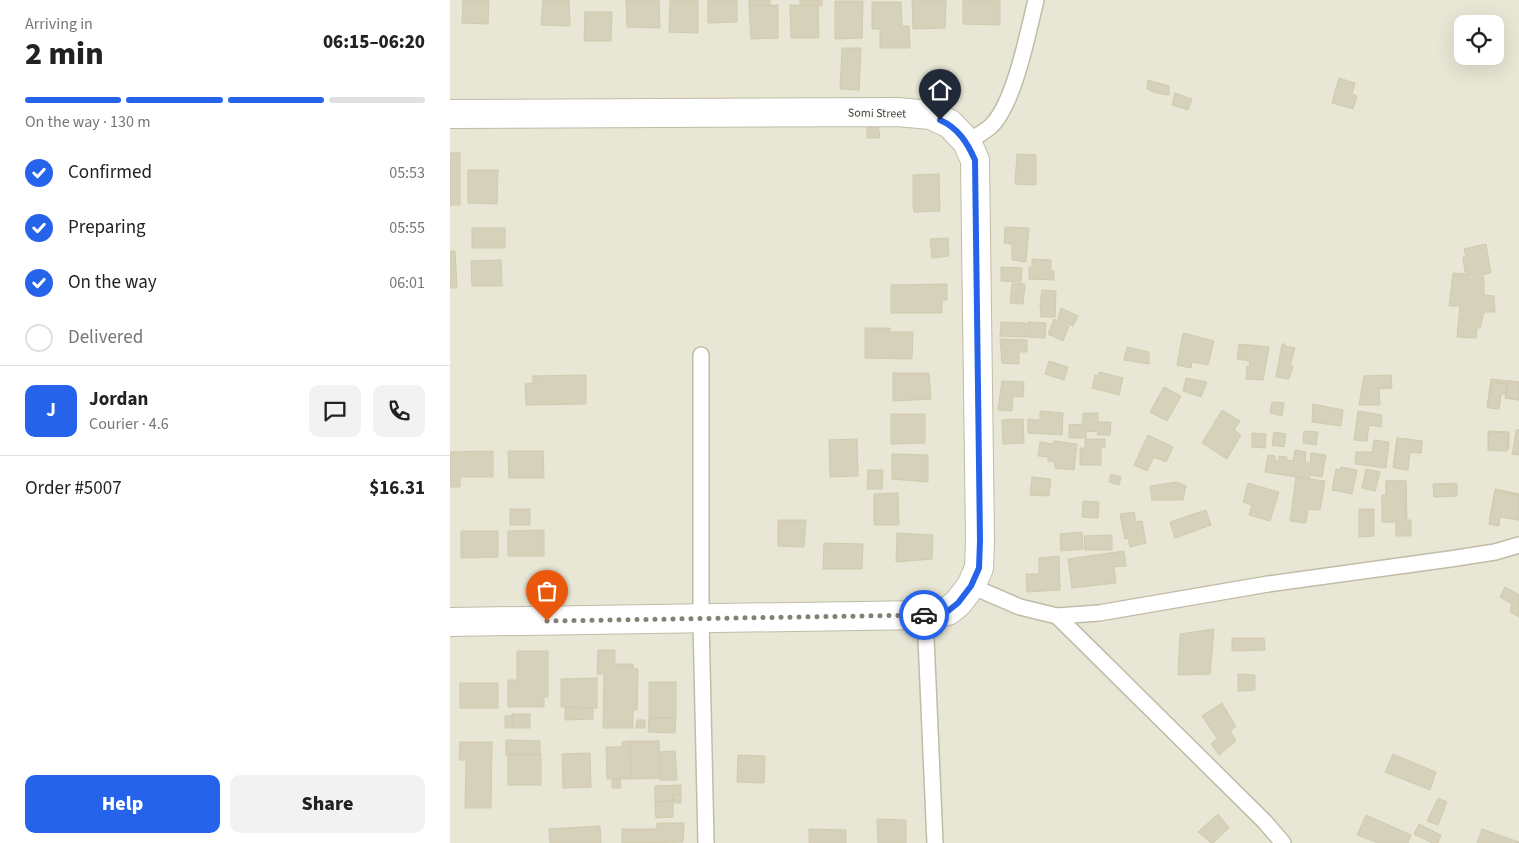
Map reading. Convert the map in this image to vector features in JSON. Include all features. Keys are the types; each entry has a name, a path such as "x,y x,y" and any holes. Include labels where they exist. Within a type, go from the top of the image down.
{"street":[{"name":"Somi Street","path":"450,114 897,112 931,115 950,124 967,142 975,160 980,541 979,568 971,586"},
{"path":"450,622 701,620 925,615 948,611 958,603 971,586"}],"lane":[{"path":"967,142 991,126 1003,110 1014,83 1036,0"},
{"path":"701,355 701,620 706,843"},
{"path":"971,586 1020,607 1057,616 1099,613 1268,584 1495,552 1519,545"},
{"path":"925,615 935,843"},
{"path":"1057,616 1258,815 1283,843"}],"shaded area":[{"path":"450,0 1519,0 1519,843 450,843"}],"building":[{"path":"463,0 489,0 488,24 462,23"},
{"path":"543,0 569,0 570,26 541,25"},
{"path":"626,0 659,0 660,28 627,27"},
{"path":"670,0 698,0 698,33 669,32"},
{"path":"708,0 737,0 737,22 708,23"},
{"path":"749,0 770,0 770,5 749,6"},
{"path":"800,0 822,0 822,6 800,4"},
{"path":"912,0 946,0 945,28 913,29"},
{"path":"963,0 1000,0 1000,25 963,24"},
{"path":"835,1 863,1 862,38 835,39"},
{"path":"872,2 901,2 902,26 909,26 910,48 880,48 880,29 872,29"},
{"path":"778,5 778,38 751,39 749,6"},
{"path":"790,5 818,6 819,38 791,38"},
{"path":"585,12 612,12 611,41 584,41"},
{"path":"842,48 861,48 859,90 840,89"},
{"path":"1339,78 1355,83 1352,94 1357,96 1353,109 1332,103"},
{"path":"1148,80 1169,86 1169,95 1147,89"},
{"path":"1175,93 1192,99 1188,110 1172,105"},
{"path":"878,124 880,138 867,138 867,125"},
{"path":"450,153 460,153 460,205 450,205"},
{"path":"1017,154 1036,155 1036,185 1015,184"},
{"path":"468,170 498,170 497,204 468,203"},
{"path":"939,174 940,211 914,212 913,175"},
{"path":"1005,227 1029,228 1026,262 1012,260 1012,244 1004,243"},
{"path":"472,228 505,228 505,248 472,248"},
{"path":"948,238 949,256 932,258 930,239"},
{"path":"1486,244 1491,273 1482,275 1484,278 1484,295 1494,296 1495,312 1484,312 1480,328 1477,328 1476,338 1457,337 1460,306 1449,306 1453,273 1469,274 1465,272 1463,257 1466,257 1464,249"},
{"path":"450,251 455,251 457,288 450,288"},
{"path":"1032,259 1051,260 1051,271 1054,271 1054,280 1029,279 1029,267 1032,267"},
{"path":"501,260 502,286 472,286 471,261"},
{"path":"1001,267 1022,268 1021,282 1001,281"},
{"path":"1012,283 1025,284 1023,304 1010,303"},
{"path":"947,284 947,300 942,300 942,313 891,313 891,285"},
{"path":"1042,290 1056,291 1055,317 1041,317"},
{"path":"1061,308 1078,316 1073,326 1058,319"},
{"path":"1054,319 1069,326 1063,341 1048,334"},
{"path":"1001,322 1026,323 1026,337 1000,336"},
{"path":"1028,322 1046,323 1045,338 1027,337"},
{"path":"865,328 890,328 890,332 913,332 912,359 865,358"},
{"path":"1183,333 1214,341 1208,365 1192,362 1191,368 1177,365"},
{"path":"1000,339 1027,340 1027,352 1019,352 1019,364 1002,363"},
{"path":"1239,344 1269,347 1263,380 1246,379 1247,366 1249,366 1250,361 1237,359"},
{"path":"1282,344 1295,348 1290,365 1293,366 1289,379 1276,377"},
{"path":"1127,347 1149,352 1149,364 1124,360"},
{"path":"1049,361 1068,367 1064,380 1045,374"},
{"path":"1099,372 1123,378 1119,395 1092,388 1095,375 1098,376"},
{"path":"893,373 929,373 931,399 893,401"},
{"path":"586,375 586,404 526,405 525,384 533,383 533,376"},
{"path":"1391,375 1392,388 1379,389 1380,405 1359,405 1364,376"},
{"path":"1186,378 1207,382 1201,397 1183,391"},
{"path":"1491,379 1519,382 1519,400 1505,398 1506,393 1501,394 1499,408 1487,407"},
{"path":"1002,381 1024,382 1023,397 1013,396 1012,411 998,410"},
{"path":"1509,381 1519,382 1519,400 1506,398"},
{"path":"1492,382 1507,384 1505,394 1501,394 1499,409 1489,408"},
{"path":"1164,387 1181,396 1167,421 1150,412"},
{"path":"1272,402 1284,403 1282,416 1270,413"},
{"path":"1313,404 1343,410 1341,426 1312,422"},
{"path":"1222,410 1240,421 1234,430 1241,435 1227,459 1202,443"},
{"path":"1040,411 1063,413 1062,435 1028,433 1028,419 1040,420"},
{"path":"1358,411 1382,415 1381,427 1369,425 1367,441 1354,440"},
{"path":"1083,413 1098,413 1098,422 1111,422 1110,435 1097,435 1098,431 1086,432 1086,438 1069,438 1069,425 1083,424"},
{"path":"891,414 925,414 925,443 891,444"},
{"path":"1023,419 1024,443 1003,444 1002,420"},
{"path":"1516,430 1519,430 1519,454 1513,453"},
{"path":"1519,430 1519,455 1512,454"},
{"path":"1304,431 1318,432 1316,445 1303,443"},
{"path":"1488,431 1509,432 1509,449 1488,449"},
{"path":"1274,432 1286,434 1284,447 1272,445"},
{"path":"1489,432 1508,433 1507,451 1488,450"},
{"path":"1252,433 1266,434 1265,448 1252,447"},
{"path":"1148,435 1173,447 1166,462 1154,457 1147,471 1134,465"},
{"path":"1397,438 1422,441 1421,453 1409,452 1407,469 1393,467"},
{"path":"1397,438 1422,441 1421,453 1410,452 1408,470 1394,468"},
{"path":"857,439 858,476 830,477 829,440"},
{"path":"1085,439 1105,439 1105,447 1101,447 1101,465 1080,465 1080,448 1085,448"},
{"path":"1374,440 1389,442 1386,468 1355,464 1356,452 1372,452"},
{"path":"1054,441 1077,444 1074,470 1055,468 1055,462 1048,461 1048,457 1038,456 1040,442 1053,444"},
{"path":"1295,450 1306,452 1305,462 1310,463 1311,453 1326,455 1322,477 1310,475 1309,479 1265,472 1268,455 1275,456 1275,460 1279,461 1279,456 1287,457 1287,460 1293,461"},
{"path":"493,451 493,477 460,477 460,487 450,487 450,452"},
{"path":"508,451 543,451 544,478 509,478"},
{"path":"892,454 928,455 928,482 892,479"},
{"path":"1341,467 1357,470 1352,494 1332,490 1336,469 1340,470"},
{"path":"1366,469 1380,472 1375,491 1362,488"},
{"path":"868,470 883,470 882,489 867,489"},
{"path":"1111,474 1121,477 1119,485 1109,482"},
{"path":"1032,477 1051,479 1049,496 1030,495"},
{"path":"1296,477 1325,481 1320,510 1308,509 1306,523 1290,521"},
{"path":"1386,481 1406,481 1407,521 1383,522 1382,496 1386,496"},
{"path":"1386,481 1406,481 1405,520 1411,520 1411,536 1396,536 1396,522 1382,522 1382,495 1386,496"},
{"path":"1177,482 1186,486 1183,500 1152,500 1150,486"},
{"path":"1248,483 1279,492 1270,521 1249,515 1252,505 1243,502"},
{"path":"1456,483 1456,495 1436,496 1436,484"},
{"path":"1433,484 1457,484 1457,496 1434,497"},
{"path":"1495,489 1519,494 1519,520 1500,516 1499,526 1489,524"},
{"path":"1495,491 1519,495 1519,520 1500,517 1498,526 1489,524"},
{"path":"898,493 899,525 874,525 874,494"},
{"path":"1083,501 1099,502 1098,518 1082,517"},
{"path":"510,509 530,509 530,525 510,525"},
{"path":"1359,509 1374,509 1374,536 1359,537"},
{"path":"1206,510 1211,525 1175,538 1170,522"},
{"path":"1134,512 1136,522 1142,521 1146,543 1130,547 1128,538 1125,539 1120,514"},
{"path":"778,520 806,520 804,547 778,546"},
{"path":"544,530 544,556 508,556 508,531"},
{"path":"461,531 498,531 498,557 461,558"},
{"path":"1082,532 1083,549 1061,551 1060,534"},
{"path":"897,533 933,535 932,559 896,562"},
{"path":"1112,535 1112,550 1085,550 1084,536"},
{"path":"824,543 863,544 862,569 823,569"},
{"path":"1124,551 1126,566 1114,567 1116,583 1072,588 1068,559"},
{"path":"1059,556 1060,590 1027,592 1026,574 1039,574 1039,558"},
{"path":"1505,587 1519,595 1519,617 1510,612 1512,604 1500,597"},
{"path":"1214,629 1210,674 1178,675 1180,634"},
{"path":"1232,638 1264,638 1265,650 1232,651"},
{"path":"598,650 615,650 615,664 633,664 633,668 638,669 637,710 633,710 633,728 603,728 604,674 597,674"},
{"path":"517,651 548,651 548,697 544,697 544,707 508,707 508,680 517,680"},
{"path":"1238,674 1255,675 1255,690 1238,691"},
{"path":"597,678 597,708 561,707 561,679"},
{"path":"649,682 676,682 676,718 649,718"},
{"path":"460,683 498,683 498,708 460,708"},
{"path":"1222,703 1236,727 1230,730 1236,741 1219,755 1211,744 1217,738 1202,716"},
{"path":"565,707 593,708 593,719 565,720"},
{"path":"512,714 530,714 530,728 512,728"},
{"path":"505,716 512,716 512,726 510,728 505,728"},
{"path":"649,718 676,718 675,733 648,732"},
{"path":"637,720 645,720 645,728 636,728"},
{"path":"506,740 540,741 540,755 506,755"},
{"path":"630,741 631,779 607,779 606,747 622,747 622,742"},
{"path":"630,741 659,741 660,778 631,779"},
{"path":"460,742 492,742 491,808 465,808 466,760 459,760"},
{"path":"675,751 677,780 660,780 660,752"},
{"path":"590,753 591,787 563,788 562,754"},
{"path":"508,754 541,754 541,785 508,785"},
{"path":"1393,754 1436,772 1430,790 1385,772"},
{"path":"738,755 765,756 764,783 737,782"},
{"path":"612,779 620,779 621,788 612,788"},
{"path":"681,785 681,794 673,794 673,801 655,802 655,786"},
{"path":"673,794 681,794 681,803 673,803 673,817 656,818 655,802 673,801"},
{"path":"1438,798 1447,802 1438,825 1427,821"},
{"path":"1218,814 1229,828 1211,843 1198,832"},
{"path":"1366,815 1411,835 1408,843 1378,843 1357,835"},
{"path":"877,819 906,820 906,843 878,843"},
{"path":"657,823 684,823 683,842 622,843 622,829 656,829"},
{"path":"1419,824 1441,835 1438,843 1432,843 1414,834"},
{"path":"600,826 601,843 550,843 549,829"},
{"path":"809,829 846,830 846,843 809,843"},
{"path":"1482,829 1519,842 1519,843 1477,843"}],"way so far":[{"path":"547,621 924,615"}],"route":[{"path":"924,615 948,611 958,603 971,586 979,568 980,541 975,160 967,142 950,124 940,120"}]}
